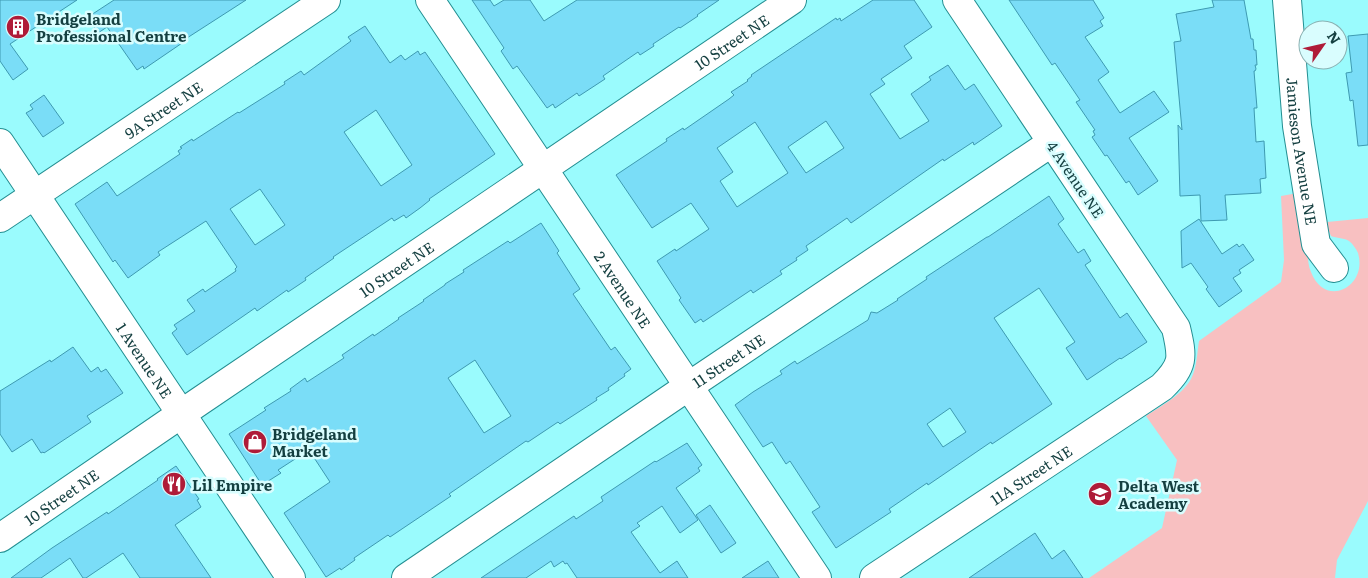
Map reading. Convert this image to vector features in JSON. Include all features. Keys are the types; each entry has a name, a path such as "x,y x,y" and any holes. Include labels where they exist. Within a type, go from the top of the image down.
{"street":[{"name":"9A Street NE","path":"0,218 326,0"},
{"name":"2 Avenue NE","path":"430,0 817,578"},
{"name":"10 Street NE","path":"0,538 792,0"},
{"name":"4 Avenue NE","path":"957,0 1176,328 1181,354 1180,364"},
{"name":"Jamieson Avenue NE","path":"1287,0 1297,126 1316,244 1334,268"},
{"name":"1 Avenue NE","path":"0,143 291,578"},
{"name":"11 Street NE","path":"406,578 1052,143"},
{"name":"11A Street NE","path":"874,578 1162,387 1174,375 1180,364"}],"shaded area":[{"path":"1298,193 1309,267 1317,283 1326,289 1335,291 1344,289 1351,284 1357,276 1359,265 1358,253 1353,245 1347,240 1331,236 1327,222 1368,218 1368,501 1337,560 1335,578 1089,578 1162,528 1177,460 1146,416 1171,400 1187,385 1194,370 1199,341 1281,282 1284,260 1281,196"}],"building":[{"name":"Bridgeland Professional Centre","path":"0,0 77,0 10,44 28,69 13,80 0,61"},
{"path":"114,0 246,0 187,38 144,69 143,66 137,70 107,27 98,33 88,17"},
{"path":"472,0 490,0 494,6 504,0 530,0 544,21 577,0 719,0 680,28 653,44 654,46 640,55 638,52 603,76 605,79 579,96 577,93 555,108 553,104 547,108 517,66 513,69 501,51 504,48"},
{"path":"873,0 914,0 932,27 904,46 912,58 881,79 885,84 870,94 900,139 929,121 911,94 931,80 929,77 948,65 965,90 974,84 1002,126 974,145 973,142 944,161 943,159 851,223 847,218 806,246 808,250 780,271 782,274 753,293 751,290 703,322 701,319 695,323 679,300 681,298 657,261 709,229 691,203 652,228 616,175 667,141 666,139 683,128 684,130 729,99 734,95 731,92 748,81 751,75 836,18 837,20 840,18 841,21","holes":["826,121 844,148 806,173 788,147","755,122 788,173 737,207 720,181 733,172 717,148"]},
{"path":"1009,0 1093,0 1104,18 1100,21 1103,26 1085,37 1109,72 1098,80 1120,113 1154,91 1169,112 1129,138 1158,181 1138,195 1129,181 1126,183 1092,137 1095,135 1093,131 1095,130 1076,102 1080,100 1055,63 1052,65"},
{"path":"1212,0 1244,0 1251,39 1253,39 1254,50 1256,50 1257,65 1255,65 1256,69 1254,71 1257,108 1254,108 1256,142 1264,141 1266,178 1260,179 1261,193 1225,195 1227,220 1201,221 1200,195 1180,196 1178,125 1182,130 1174,42 1181,41 1176,14 1214,7"},
{"path":"365,26 390,63 401,55 405,60 418,51 420,55 425,52 495,154 429,199 406,218 404,215 394,221 392,218 333,257 305,278 306,280 288,292 287,290 257,311 255,308 187,355 172,333 177,329 174,325 195,311 187,300 203,289 205,292 236,271 237,267 206,221 158,252 160,255 128,278 115,260 113,262 75,204 107,182 117,196 180,154 178,151 182,148 180,147 192,139 193,141 239,113 285,84 284,82 301,71 304,75 351,41 348,37","holes":["376,110 412,165 381,186 344,132","260,189 285,225 255,245 230,209"]},
{"path":"1368,34 1368,145 1358,146 1353,100 1350,101 1346,73 1352,72 1348,36"},
{"path":"44,95 64,123 43,137 26,113 33,109 30,105"},
{"path":"1049,196 1064,219 1058,224 1078,253 1084,249 1091,261 1085,265 1120,318 1127,313 1147,342 1087,380 1066,348 1075,342 1039,288 994,318 1052,404 992,444 991,442 928,485 927,483 889,509 891,512 836,548 812,512 820,507 790,461 786,464 772,442 763,447 735,405 782,374 780,371 795,361 797,364 868,320 871,312 877,313 898,300 927,279 926,277","holes":["950,408 966,432 943,447 927,424"]},
{"path":"1199,219 1222,254 1237,244 1239,247 1243,244 1254,260 1239,270 1241,273 1233,278 1242,291 1219,307 1191,263 1182,268 1181,231"},
{"path":"541,223 580,289 573,294 611,350 615,347 631,369 624,374 625,376 608,388 609,390 596,398 597,400 560,424 558,422 528,442 526,441 449,494 451,496 390,537 388,535 354,558 355,560 341,570 340,568 326,577 284,513 330,482 309,450 278,470 281,473 262,485 229,434 266,410 264,408 291,391 290,389 305,378 307,382 344,358 342,355 399,319 464,272 463,270 508,241 510,243","holes":["475,360 511,416 484,433 448,378"]},
{"path":"73,347 91,372 98,367 101,372 106,369 123,393 87,416 91,422 44,453 41,453 32,439 12,452 0,434 0,391"},
{"path":"687,443 702,465 698,468 700,471 676,488 698,520 680,533 662,506 637,523 640,526 631,532 660,573 677,561 688,578 577,578 567,563 565,564 563,561 554,567 551,561 526,578 481,578 574,516 576,519 603,501 601,497 655,461"},
{"path":"176,466 199,499 197,500 201,507 175,525 211,578 140,578 123,553 86,578 83,578 70,558 41,578 11,578 52,548 107,512 108,514"},
{"path":"710,505 736,543 721,553 696,515"},
{"path":"1035,533 1052,559 1064,550 1083,578 969,578"},
{"path":"768,561 779,578 742,578"}],"place":[{"name":"Bridgeland Professional Centre","path":"18,27"},
{"name":"Bridgeland Market","path":"255,442"},
{"name":"Lil Empire","path":"174,484"},
{"name":"Delta West Academy","path":"1100,494"}]}
